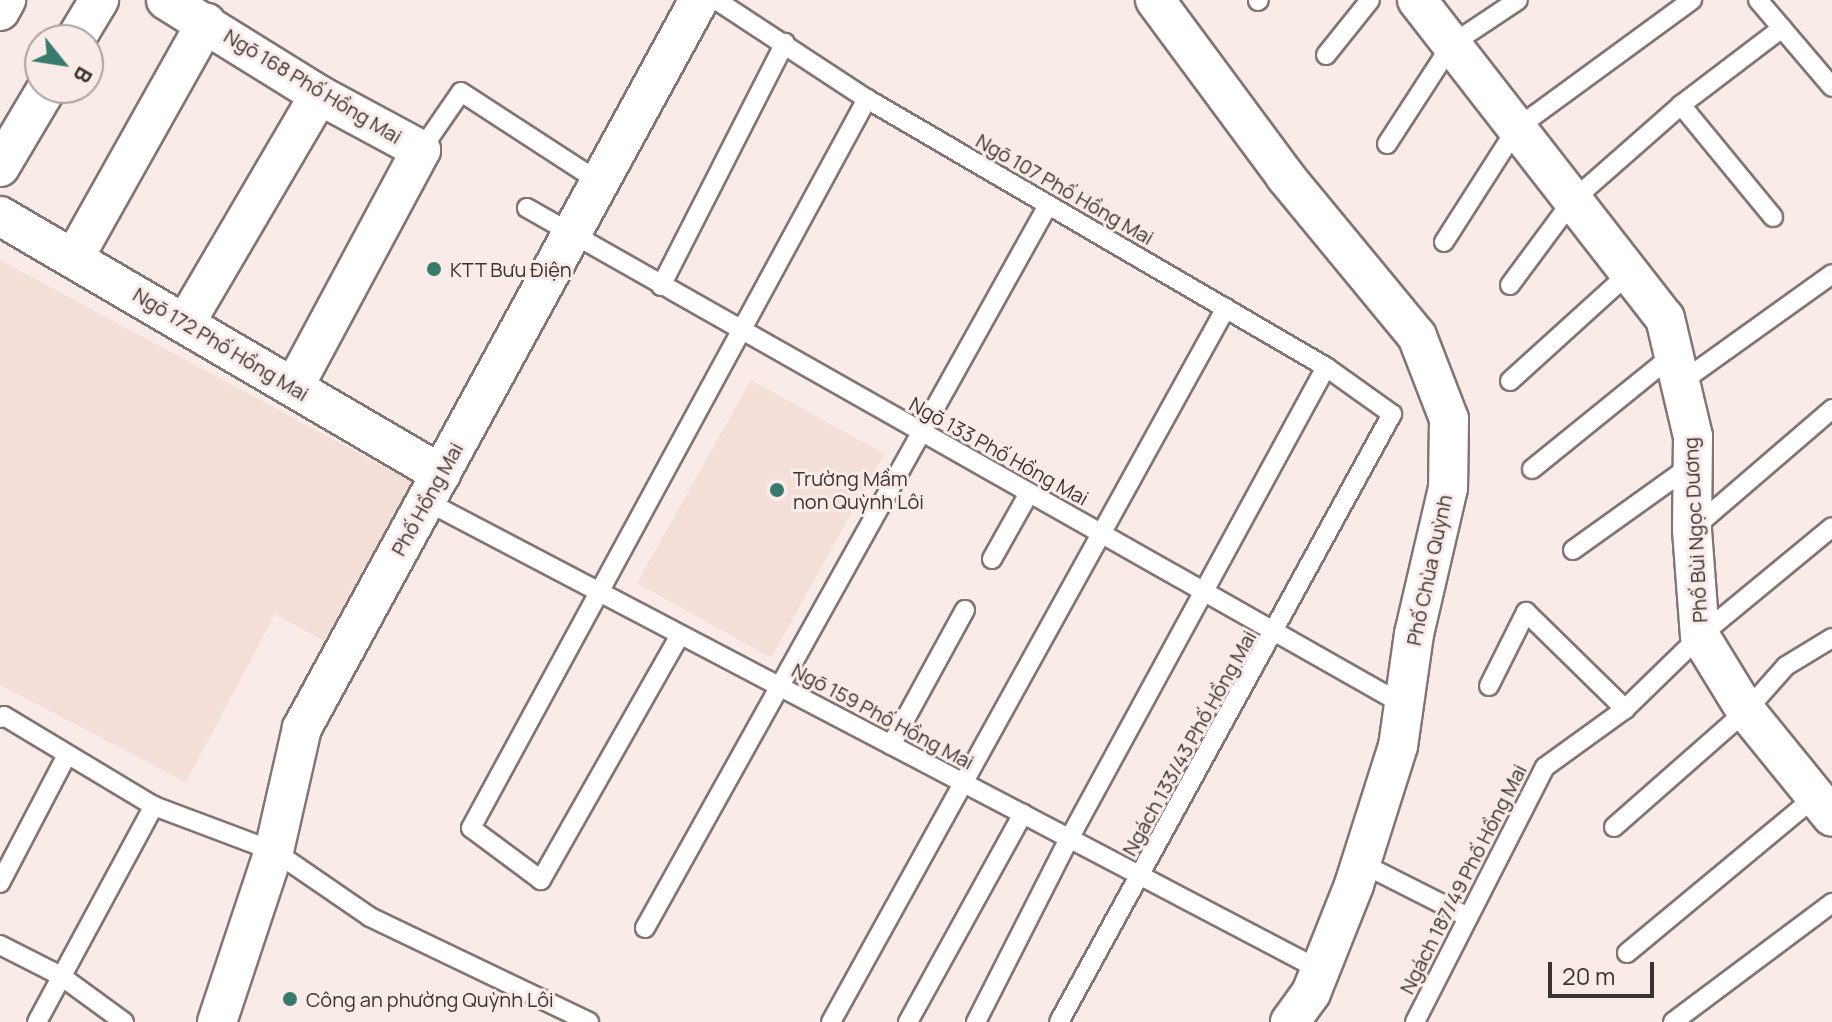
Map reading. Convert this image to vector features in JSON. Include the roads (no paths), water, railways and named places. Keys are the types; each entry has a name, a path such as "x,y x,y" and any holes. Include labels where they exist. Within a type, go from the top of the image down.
{"street":[{"path":"0,11 6,0"},
{"path":"85,24 99,0"},
{"name":"Ngõ 168 Phố Hồng Mai","path":"166,0 319,95 421,150"},
{"name":"Phố Hồng Mai","path":"217,1022 274,851 302,728 699,0"},
{"name":"Phố Chùa Quỳnh","path":"1155,0 1285,176 1417,336 1449,419 1448,488 1417,618 1398,746 1361,863 1320,970 1290,1022"},
{"name":"Phố Bùi Ngọc Dương","path":"1417,0 1665,318 1693,436 1692,530 1700,636 1746,711 1824,807"},
{"path":"74,258 206,23"},
{"path":"186,322 319,95"},
{"path":"0,167 37,104"},
{"path":"294,387 421,150"},
{"name":"Ngõ 172 Phố Hồng Mai","path":"0,216 294,387 433,488"}],"lane":[{"name":"Ngõ 107 Phố Hồng Mai","path":"716,0 867,99 1326,367 1392,414"},
{"path":"1326,55 1370,0"},
{"path":"1387,144 1452,44 1518,0"},
{"path":"1444,242 1517,128 1692,0"},
{"path":"1758,0 1832,87"},
{"path":"1510,285 1573,200 1681,105 1782,28"},
{"path":"661,286 785,43"},
{"name":"Ngõ 168 Phố Hồng Mai","path":"421,150 461,92 601,183"},
{"path":"680,635 541,880 471,828 867,99"},
{"path":"1681,105 1773,217"},
{"path":"645,928 1048,205"},
{"name":"Ngõ 133 Phố Hồng Mai","path":"527,208 1404,705"},
{"path":"1510,381 1629,273"},
{"path":"1532,469 1677,369 1832,274"},
{"path":"831,1022 1226,308"},
{"path":"976,1022 1069,839 1206,593 1326,367"},
{"path":"1692,530 1832,409"},
{"name":"Ngách 133/43 Phố Hồng Mai","path":"1059,1022 1276,633 1392,414"},
{"path":"1573,550 1693,464"},
{"name":"Ngõ 159 Phố Hồng Mai","path":"433,488 598,592 1320,970"},
{"path":"992,559 1029,493"},
{"name":"Ngách 187/49 Phố Hồng Mai","path":"1415,1022 1545,767 1625,709 1700,636 1832,527"},
{"path":"891,745 965,610"},
{"path":"1489,686 1526,612 1625,709"},
{"path":"1614,827 1746,711 1786,666 1832,638"},
{"path":"0,718 4,716 154,806 274,851 370,917 581,1020"},
{"path":"0,883 67,755"},
{"path":"37,1022 154,806"},
{"path":"1627,953 1824,807"},
{"path":"908,1022 1023,814"},
{"path":"1361,863 1468,917"},
{"path":"1673,1022 1832,903"},
{"path":"0,945 61,976 124,1022"}],"place":[{"name":"KTT Bưu Điện","path":"434,269"},
{"name":"Trường Mầm non Quỳnh Lôi","path":"777,490"},
{"name":"Công an phường Quỳnh Lôi","path":"290,999"}]}
